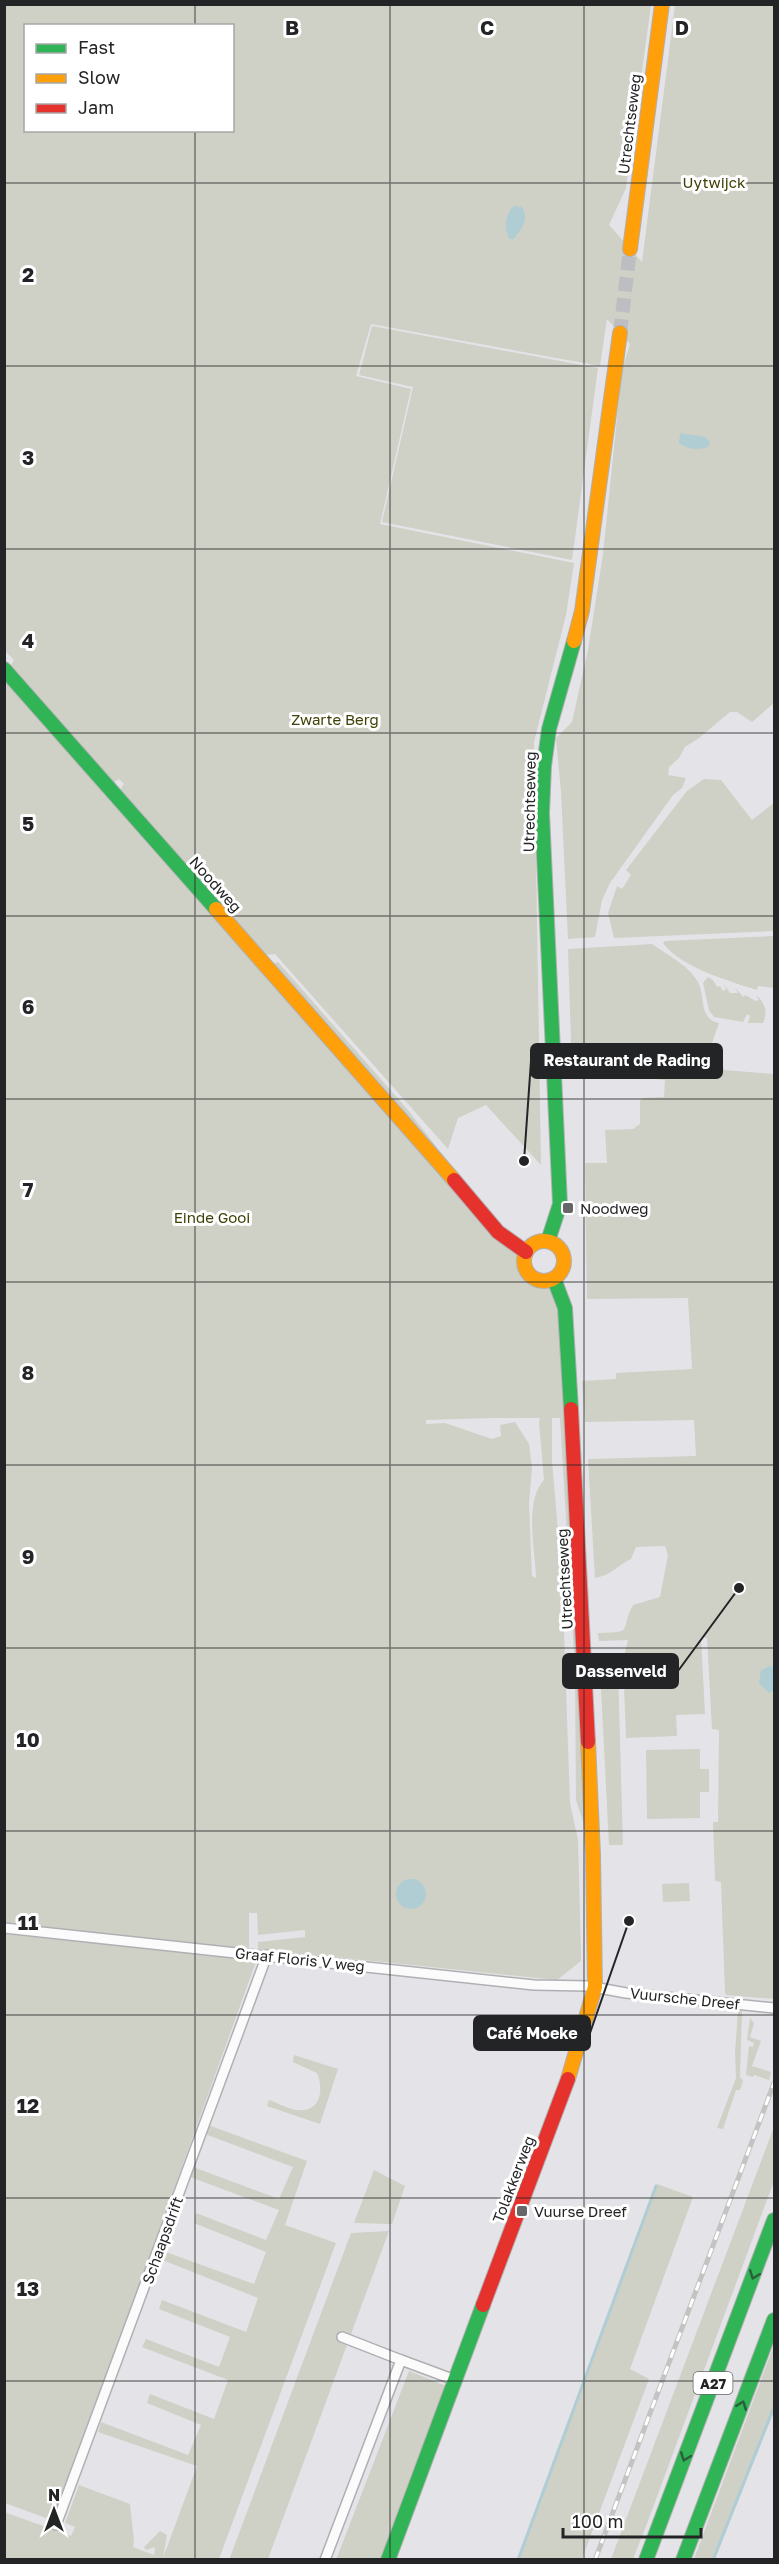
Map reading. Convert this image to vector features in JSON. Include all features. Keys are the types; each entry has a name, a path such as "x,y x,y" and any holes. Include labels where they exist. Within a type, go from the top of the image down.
{"main road":[{"name":"Utrechtseweg","path":"630,249 662,4"},
{"name":"Utrechtseweg","path":"548,1241 560,1204 560,1196 542,813 544,766 549,729 582,611 620,333"},
{"name":"Noodweg","path":"4,669 383,1097 498,1232 526,1252"},
{"path":"548,1241 561,1250 564,1266 554,1278 542,1281 530,1276 524,1264 526,1252 535,1243 548,1241"},
{"name":"Utrechtseweg","path":"554,1278 565,1308 575,1469 593,1855 595,1987"},
{"name":"Tolakkerweg","path":"388,2559 404,2512 419,2482 571,2071 595,1987"},
{"name":"A27","path":"646,2559 774,2220"},
{"name":"A27","path":"683,2559 774,2320"}],"street":[{"name":"Graaf Floris V weg","path":"4,1929 534,1985 595,1987"},
{"name":"Schaapsdrift","path":"57,2525 267,1955"},
{"name":"Vuursche Dreef","path":"595,1987 626,1993 774,2008"},
{"path":"342,2337 455,2380"},
{"path":"325,2559 401,2360"}],"green space":[{"name":"Zwarte Berg","path":"4,5 651,5 626,188 609,225 642,262 675,5 774,5 774,703 752,722 737,712 730,712 685,747 679,758 669,767 668,775 686,778 682,788 673,795 610,883 602,900 595,937 568,939 556,738 572,722 588,650 603,554 622,370 630,344 607,319 600,366 371,324 356,376 411,389 380,524 574,563 566,615 534,742 541,1165 486,1105 458,1118 448,1149 275,954 266,955 191,874 198,868 192,860 184,866 118,793 124,784 119,779 111,784 10,667 14,660 4,650"},
{"path":"372,326 598,368 572,560 382,522 413,387 359,375"},
{"name":"Einde Gooi","path":"4,669 571,1311 565,1419 586,1830 576,1800 575,1671 560,1418 552,1418 552,1461 562,1576 570,1803 578,1840 581,1961 557,1980 258,1949 258,1942 305,1937 305,1930 258,1935 257,1913 249,1913 249,1949 5,1924","holes":["540,1418 544,1480 538,1489 532,1513 536,1578 532,1576 529,1502 532,1468 529,1444 515,1422 500,1425 501,1436 492,1439 445,1423 426,1424 426,1420"]},
{"path":"704,779 721,780 752,820 774,803 774,931 614,938 608,913 617,886 622,889 631,875 626,870 687,791"},
{"path":"774,936 774,988 758,986 757,990 719,978 693,966 671,952 663,943 665,941"},
{"path":"652,944 685,967 699,984 705,1013 713,1021 719,1023 712,1043 719,1045 724,1070 774,1074 774,1999 726,1995 725,1992 721,1882 715,1881 713,1822 718,1822 719,1730 712,1729 707,1638 701,1637 705,1714 676,1715 677,1736 626,1738 623,1660 628,1640 599,1641 598,1633 622,1631 633,1605 660,1597 668,1555 665,1546 636,1547 631,1559 605,1575 595,1578 588,1459 696,1456 694,1420 585,1422 582,1381 616,1379 616,1373 692,1369 688,1298 587,1299 585,1163 607,1163 605,1130 633,1129 640,1124 640,1101 643,1098 664,1097 665,1080 572,1072 568,949"},
{"path":"278,962 407,1109 461,1178 273,964"},
{"path":"708,977 723,991 726,989 723,983 730,993 738,993 735,987 743,997 745,995 756,1001 759,1000 756,995 765,1008 763,1023 748,1023 750,1016 747,1014 743,1022 714,1017 709,1010 703,983"},
{"path":"600,1669 618,1670 623,1845 609,1845"},
{"path":"700,1749 700,1769 709,1769 709,1792 700,1792 700,1818 647,1819 646,1750"},
{"path":"689,1883 690,1901 663,1902 662,1884"},
{"path":"4,1934 191,1953 217,1952 257,1959 54,2521 5,2503"},
{"path":"738,2010 742,2011 740,2077 743,2081 740,2090 736,2090 723,2129 717,2128 736,2078"},
{"path":"750,2018 754,2023 750,2037 761,2041 752,2066 771,2072 769,2080 746,2075 749,2046 753,2047 754,2043 747,2040"},
{"path":"294,2055 338,2069 320,2124 267,2106 269,2100 294,2109 305,2110 311,2108 319,2099 320,2086 317,2073 293,2062"},
{"path":"208,2125 307,2161 285,2225 336,2243 219,2559 5,2559 4,2512 71,2536 75,2527 65,2523 79,2485 130,2504 133,2547 154,2555 155,2547 146,2550 144,2547 160,2531 167,2535 163,2558 197,2466 98,2432 101,2422 188,2455 201,2425 147,2403 150,2394 214,2419 228,2380 142,2347 146,2339 219,2367 230,2337 159,2309 162,2300 246,2332 258,2298 160,2259 163,2251 254,2284 266,2252 194,2223 196,2213 266,2240 279,2210 190,2177 193,2167 279,2199 293,2167 205,2134"},
{"path":"774,2127 774,2181 648,2521 633,2559 611,2559"},
{"path":"374,2170 405,2186 392,2224 354,2223"},
{"path":"657,2184 693,2197 630,2369 649,2379 582,2559 518,2559"},
{"path":"389,2231 268,2559 229,2560 351,2233"},
{"path":"774,2345 774,2411 715,2559 694,2559"},
{"path":"409,2371 446,2386 382,2559 336,2560"}],"water":[{"path":"514,206 522,207 525,220 514,239 510,239 506,231 506,222"},
{"path":"680,433 705,437 710,442 708,447 689,448 679,443"},
{"path":"770,1666 774,1667 774,1690 769,1693 759,1683 761,1670"},
{"path":"411,1879 422,1883 426,1894 422,1905 411,1909 400,1905 396,1894 400,1883"}],"waterway":[{"path":"518,2560 656,2186"},
{"path":"713,2560 774,2407"}],"tunnel":[{"path":"620,333 630,249"}],"railway":[{"path":"595,2560 774,2083"}],"traffic: fast":[{"path":"548,1241 560,1204 542,813 544,766 549,729 574,641"},
{"path":"4,669 216,909"},
{"path":"554,1279 565,1308 571,1409"},
{"path":"646,2560 774,2220"},
{"path":"388,2560 483,2305"},
{"path":"683,2560 774,2320"}],"traffic: slow":[{"path":"630,249 662,4"},
{"path":"574,641 582,611 620,333"},
{"path":"216,909 454,1180"},
{"path":"544,1241 552,1242 558,1247 563,1253 564,1261 563,1269 558,1275 552,1280 544,1281 536,1280 530,1275 525,1269 524,1261 525,1253 530,1247 536,1242 544,1241"},
{"path":"568,2079 595,1987 588,1742"}],"traffic: jam":[{"path":"454,1180 498,1232 526,1252"},
{"path":"571,1409 588,1742"},
{"path":"483,2305 568,2079"}],"place":[{"name":"Restaurant de Rading","path":"524,1161"},
{"name":"Noodweg","path":"568,1208"},
{"name":"Dassenveld","path":"739,1588"},
{"name":"Café Moeke","path":"629,1921"},
{"name":"Vuurse Dreef","path":"522,2211"}],"park label":[{"name":"Uytwijck","path":"714,182"}]}
